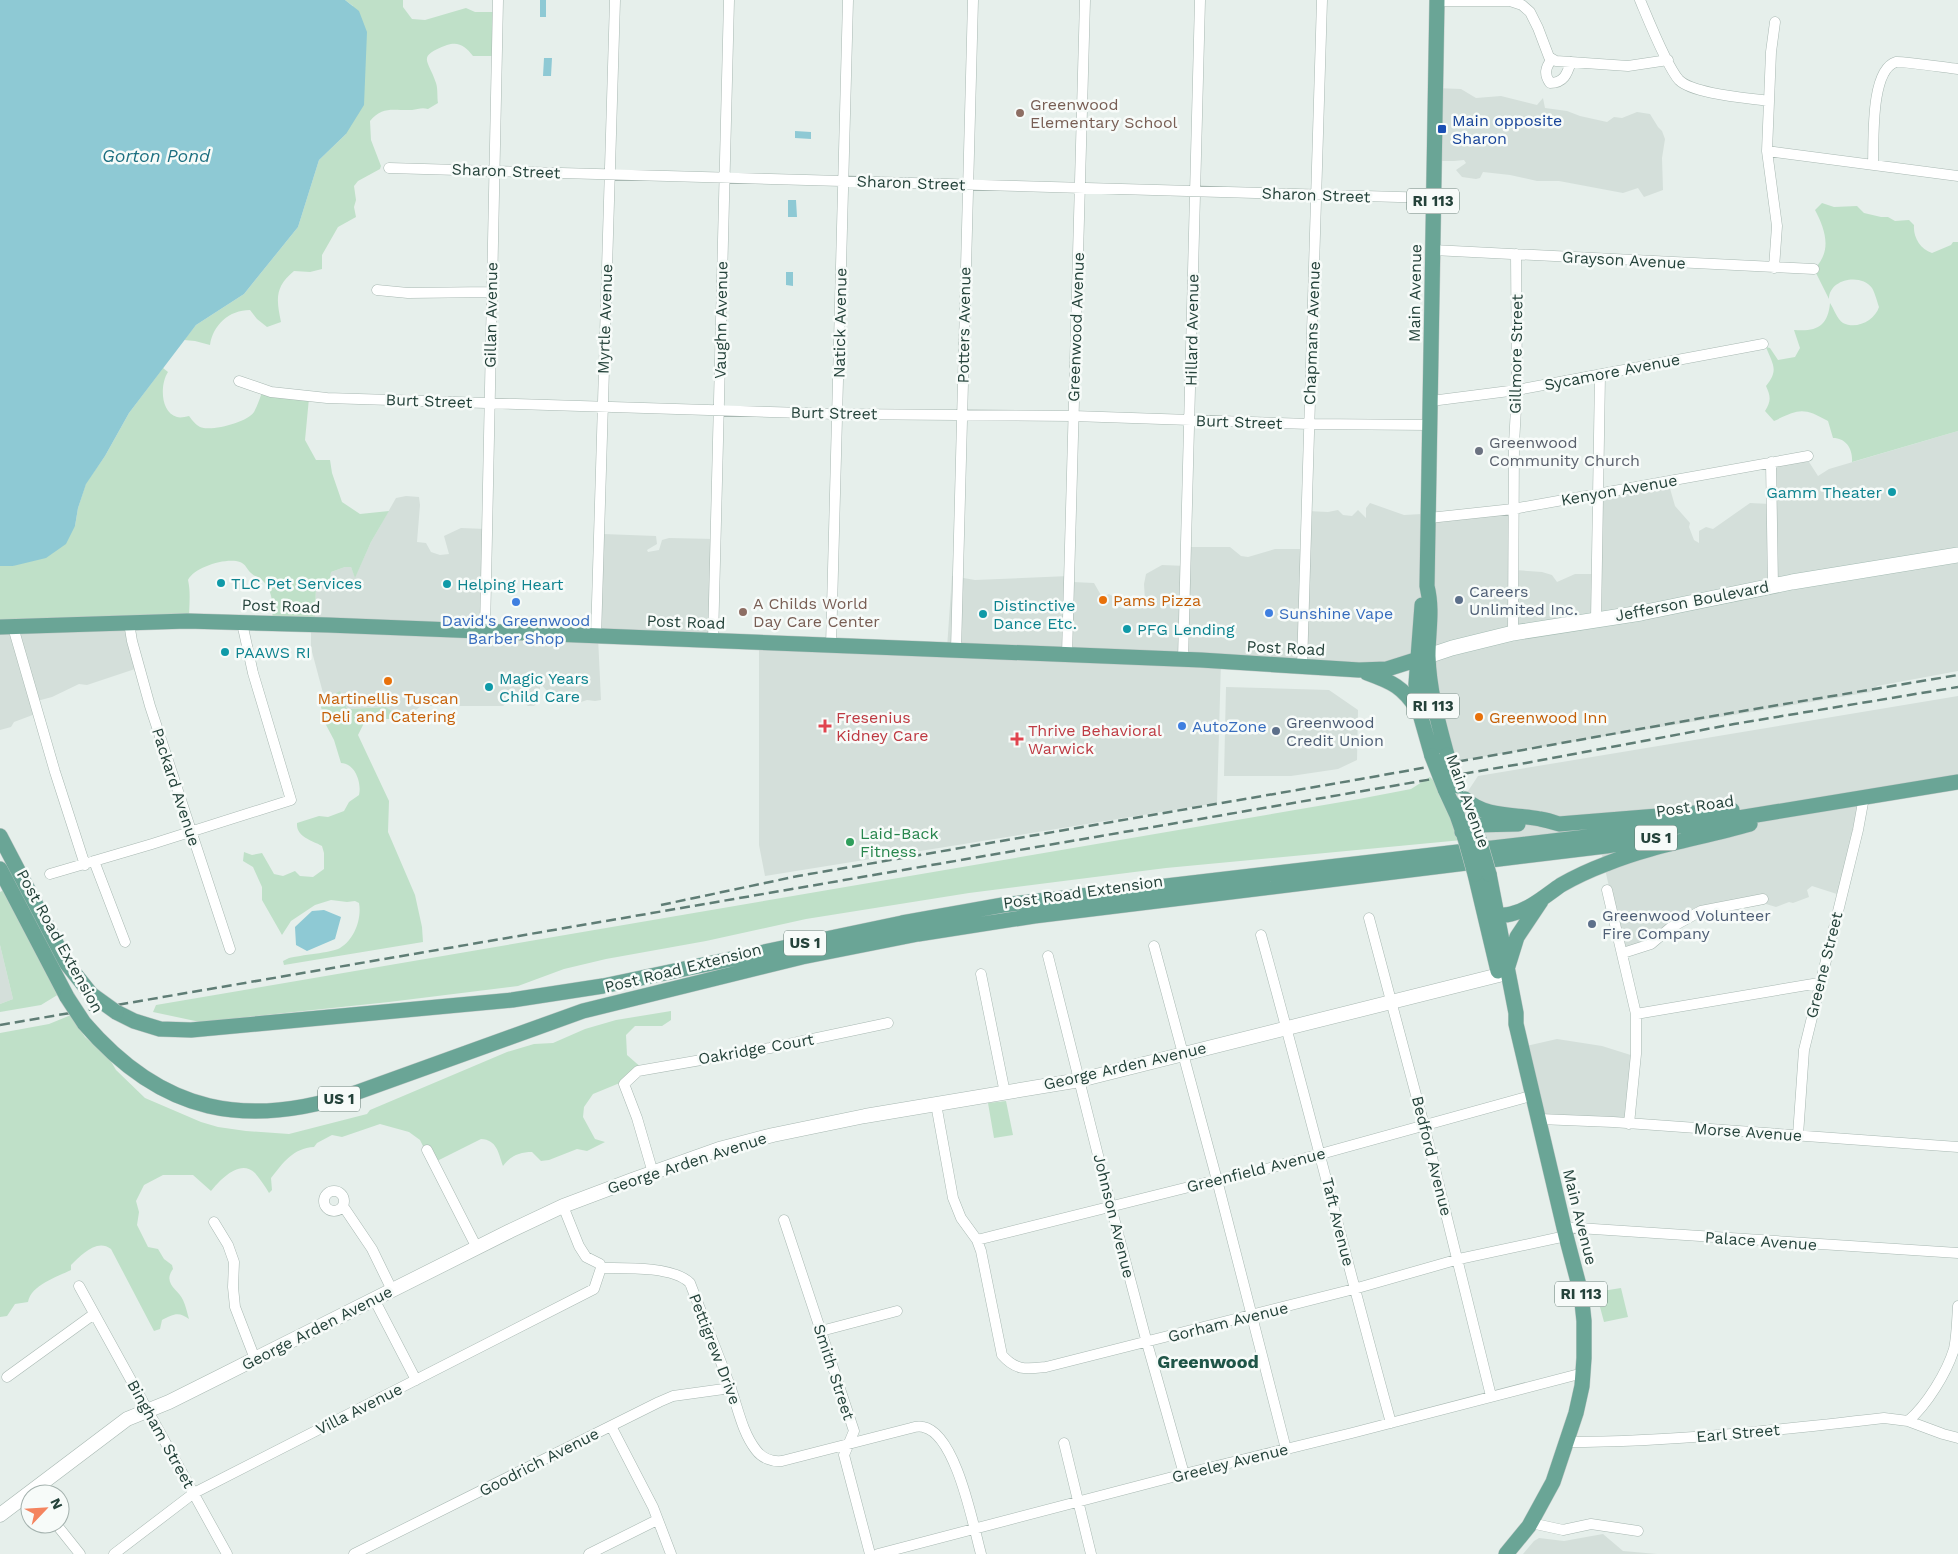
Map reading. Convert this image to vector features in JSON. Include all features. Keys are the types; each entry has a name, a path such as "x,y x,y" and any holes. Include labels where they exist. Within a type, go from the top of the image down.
{"main road":[{"name":"Main Avenue","path":"1437,0 1429,518 1427,586 1422,600 1422,658 1433,706 1440,756"},
{"name":"Jefferson Boulevard","path":"1422,658 1452,648 1513,633 1642,612 1773,586 1958,555"},
{"name":"Post Road","path":"6,627 187,621 956,650 1359,670 1386,669 1422,658"},
{"name":"Main Avenue","path":"1422,658 1416,684 1420,714 1456,791 1482,874 1497,914 1504,971"},
{"path":"1359,670 1399,686 1409,696 1420,714"},
{"name":"Post Road","path":"1501,853 1606,846 1680,834 1806,806 1958,782"},
{"name":"Main Avenue","path":"1456,791 1457,815 1470,833"},
{"path":"1456,791 1472,805 1485,810 1515,816 1540,818 1559,824"},
{"path":"1470,833 1559,824 1806,806"},
{"path":"1481,897 1490,912 1512,914 1541,901 1559,886 1576,876 1615,860 1641,851 1720,833 1806,806"},
{"name":"Post Road Extension","path":"0,836 67,964 91,994 116,1012 134,1021 160,1029 191,1030 512,1000 603,986 902,923 1003,905 1501,853"},
{"name":"Post Road Extension","path":"0,869 67,997 84,1023 100,1042 146,1080 186,1100 222,1110 264,1112 300,1109 325,1103 584,1011 802,957 918,934 1034,916 1501,853"},
{"name":"Main Avenue","path":"1482,874 1481,897 1516,1013 1516,1024 1564,1231 1581,1293 1584,1322 1583,1373 1576,1414 1568,1442 1553,1482 1531,1523 1506,1554"},
{"path":"1504,971 1517,937 1541,901"}],"street":[{"name":"Gillan Avenue","path":"485,631 498,0"},
{"name":"Myrtle Avenue","path":"596,637 615,0"},
{"name":"Vaughn Avenue","path":"713,641 729,0"},
{"name":"Natick Avenue","path":"831,646 848,0"},
{"name":"Potters Avenue","path":"956,650 973,0"},
{"name":"Greenwood Avenue","path":"1067,655 1085,0"},
{"name":"Hillard Avenue","path":"1183,660 1200,0"},
{"name":"Chapmans Avenue","path":"1302,667 1322,0"},
{"path":"1437,0 1510,1 1522,5 1530,12 1548,57 1552,59 1628,66 1668,60"},
{"path":"1640,0 1668,60 1680,80 1691,87 1719,94 1769,101"},
{"path":"1774,268 1777,226 1767,151 1771,52 1775,22"},
{"path":"1552,59 1546,66 1546,76 1550,83 1556,83 1564,79 1572,62"},
{"path":"1873,164 1877,92 1886,68 1898,62 1958,70"},
{"path":"1767,151 1958,176"},
{"name":"Sharon Street","path":"389,168 1434,198"},
{"name":"Grayson Avenue","path":"1433,250 1814,269"},
{"name":"Gillmore Street","path":"1513,633 1516,254"},
{"path":"377,290 491,292"},
{"name":"Sycamore Avenue","path":"1431,402 1516,390 1763,344"},
{"path":"1596,620 1600,375"},
{"name":"Burt Street","path":"239,382 271,392 327,398 837,414 1073,416 1310,424 1430,425"},
{"name":"Kenyon Avenue","path":"1429,518 1513,509 1808,456"},
{"path":"1771,462 1773,586"},
{"name":"Packard Avenue","path":"130,623 132,641 150,706 230,949"},
{"path":"50,874 291,800 253,674 242,623"},
{"path":"6,627 55,772 89,863 125,942"},
{"name":"Greene Street","path":"1798,1135 1804,1050 1858,830 1864,797"},
{"path":"1607,890 1636,1014 1636,1054 1629,1124"},
{"path":"1623,953 1650,944 1670,928 1700,911 1763,899"},
{"name":"Bedford Avenue","path":"1369,918 1459,1259 1492,1396"},
{"name":"Taft Avenue","path":"1261,935 1321,1153 1354,1289 1390,1423"},
{"path":"1154,946 1217,1180 1286,1449"},
{"name":"Johnson Avenue","path":"1048,956 1146,1343 1184,1474"},
{"name":"George Arden Avenue","path":"44,1484 127,1419 255,1360 562,1206 719,1149 773,1135 936,1104 1080,1080 1392,1002 1504,971"},
{"path":"981,974 1005,1092"},
{"path":"1636,1014 1819,983"},
{"name":"Oakridge Court","path":"653,1173 637,1118 624,1084 638,1071 652,1067 770,1048 888,1023"},
{"name":"Greenfield Avenue","path":"977,1240 1263,1170 1534,1095"},
{"name":"Gorham Avenue","path":"936,1104 953,1198 961,1218 977,1240 981,1251 1002,1355 1009,1363 1026,1369 1046,1367 1146,1343 1354,1289 1564,1231"},
{"name":"Morse Avenue","path":"1539,1119 1958,1147"},
{"path":"428,1150 477,1248"},
{"path":"343,1206 372,1249 392,1290"},
{"path":"562,1206 578,1246 586,1257 600,1264 601,1268"},
{"name":"Smith Street","path":"784,1220 854,1431 844,1455 870,1554"},
{"path":"214,1222 228,1245 234,1262 233,1287 235,1307 255,1360"},
{"name":"Palace Avenue","path":"1564,1231 1958,1253"},
{"name":"Villa Avenue","path":"114,1554 194,1493 594,1289 601,1268"},
{"name":"Pettigrew Drive","path":"601,1268 634,1268 675,1274 684,1277 690,1283 731,1388 746,1435 757,1451 774,1462 911,1428 922,1426 932,1432 943,1442 956,1466 981,1554"},
{"name":"Bingham Street","path":"79,1286 227,1554"},
{"path":"374,1299 416,1380"},
{"path":"1908,1421 1925,1403 1956,1349 1958,1306"},
{"path":"821,1331 896,1311"},
{"path":"7,1376 94,1314"},
{"name":"Greeley Avenue","path":"878,1554 1583,1373"},
{"name":"Goodrich Avenue","path":"354,1554 673,1396 731,1388"},
{"name":"Earl Street","path":"1568,1442 1633,1441 1730,1434 1884,1418 1908,1421 1958,1438"},
{"path":"611,1426 653,1507 671,1554"},
{"path":"1064,1443 1090,1554"},
{"name":"George Arden Avenue","path":"0,1514 20,1501"},
{"path":"589,1554 658,1520"},
{"path":"1531,1523 1563,1530 1591,1524 1638,1531"},
{"path":"64,1534 80,1554"}],"shaded area":[{"path":"1435,88 1461,89 1476,98 1501,96 1537,105 1543,98 1545,108 1567,111 1607,122 1614,117 1622,118 1637,112 1650,114 1662,131 1665,139 1662,158 1663,190 1644,197 1638,188 1623,193 1559,181 1537,181 1483,172 1480,178 1476,179 1462,177 1456,170 1466,163 1464,160 1434,161"},
{"path":"1958,431 1958,671 1877,686 1871,692 1463,760 1446,773 1410,670 1392,674 1221,661 1217,803 765,876 759,845 759,644 947,648 952,576 975,580 1069,576 1072,582 1094,583 1102,597 1109,594 1114,597 1113,604 1122,608 1141,597 1145,601 1144,584 1146,574 1162,565 1186,566 1190,547 1230,547 1241,556 1248,557 1275,549 1302,549 1307,511 1328,512 1338,510 1343,515 1352,516 1358,510 1366,518 1366,508 1370,503 1404,515 1512,509 1515,570 1542,572 1552,575 1557,582 1575,574 1596,574 1603,499 1669,485 1675,506 1690,523 1689,527 1694,540 1699,543 1699,531 1706,527 1713,529 1750,503 1770,504 1770,468 1801,460 1809,462 1818,476 1829,469"},
{"path":"406,496 419,497 417,542 426,543 431,552 440,555 449,554 444,536 461,528 486,529 486,629 593,637 603,534 656,536 657,544 647,550 648,552 659,550 662,540 669,538 715,539 714,640 598,637 601,700 581,702 562,691 554,694 546,690 541,684 540,700 534,706 528,706 521,700 512,699 503,706 421,706 412,713 394,712 386,707 347,709 340,692 328,696 323,693 311,648 311,625 315,623 316,583 330,580 331,572 345,567 351,567 355,577 371,542 396,498"},
{"path":"128,623 138,668 87,685 79,684 52,697 37,701 38,713 14,722 11,727 0,730 0,628"},
{"path":"1226,687 1329,690 1358,710 1357,760 1338,769 1291,776 1224,776"},
{"path":"1958,696 1958,783 1870,797 1855,856 1840,895 1812,886 1807,890 1809,897 1793,903 1789,902 1776,907 1766,904 1725,911 1687,921 1624,953 1600,847 1487,863 1452,803 1455,787 1464,797 1478,776"},
{"path":"0,945 13,999 0,1004"},
{"path":"1557,1039 1602,1046 1637,1057 1630,1122 1536,1116 1517,1048"},
{"path":"1603,1534 1623,1551 1657,1554 1523,1554 1539,1538 1564,1541"}],"green space":[{"path":"345,0 403,0 403,7 412,19 425,20 466,8 475,12 497,12 495,56 473,56 459,44 451,44 437,49 428,56 427,60 437,85 438,103 428,109 385,111 370,121 371,140 381,166 380,169 358,181 354,186 356,217 338,227 322,255 322,269 310,272 294,271 283,282 278,294 281,322 267,327 250,310 242,311 229,316 218,325 210,345 184,340 196,325 244,294 298,227 319,160 346,134 353,6"},
{"path":"1822,203 1834,207 1857,206 1864,213 1888,217 1895,221 1909,220 1914,225 1918,242 1924,249 1932,253 1951,245 1953,242 1958,242 1958,431 1852,462 1848,445 1838,438 1833,438 1828,421 1813,413 1801,411 1774,421 1765,411 1770,399 1766,386 1774,371 1773,363 1766,347 1770,348 1778,360 1795,357 1800,348 1794,330 1809,330 1820,326 1827,317 1830,303 1839,319 1848,325 1870,320 1879,307 1872,288 1867,283 1861,281 1846,280 1840,283 1830,292 1829,299 1814,269 1824,255 1825,247 1824,232 1815,210"},
{"path":"163,368 168,372 165,377 163,390 167,410 177,417 189,416 200,427 220,427 245,419 254,412 263,390 309,398 305,440 316,460 330,460 332,473 342,502 360,514 389,511 371,542 355,578 351,567 345,567 331,572 330,580 316,583 315,623 272,623 272,602 267,586 242,563 227,561 211,564 191,575 188,580 190,595 189,620 0,628 0,566 13,566 75,526 78,508 86,483 105,456 129,413"},
{"path":"340,691 347,709 386,707 394,712 412,713 412,719 366,719 358,735 389,801 388,832 415,895 422,927 423,942 284,965 283,961 289,958 340,948 349,940 358,922 359,903 355,901 331,900 315,905 291,921 282,935 262,900 262,887 253,867 243,861 244,852 252,855 262,853 274,874 283,876 295,871 300,876 313,877 324,869 322,846 302,835 297,828 297,823 319,816 328,817 344,811 349,802 359,795 360,790 356,774 350,766 341,763 334,740 325,723 320,703 332,701 336,693"},
{"path":"1430,777 1442,789 1462,840 1166,868 969,893 806,919 706,941 606,959 564,969 518,986 200,1022 153,1012 156,1005 1359,799 1411,789"},
{"path":"6,889 59,994 41,1005 0,1012 0,1004 13,999 0,945 0,892"},
{"path":"671,1011 671,1020 662,1026 635,1026 626,1035 627,1055 643,1069 627,1080 593,1094 584,1107 583,1117 595,1139 605,1142 587,1151 577,1149 549,1160 541,1161 532,1152 523,1153 512,1157 503,1166 494,1144 481,1139 435,1162 428,1156 420,1140 409,1132 380,1124 342,1137 332,1135 317,1143 314,1147 294,1153 271,1178 272,1190 269,1193 255,1173 249,1169 237,1169 231,1172 211,1191 193,1175 163,1175 144,1185 136,1201 139,1212 137,1225 148,1247 158,1249 164,1259 172,1265 170,1283 181,1296 189,1319 179,1314 173,1315 162,1320 160,1329 154,1331 111,1249 100,1245 84,1253 71,1265 71,1270 39,1286 30,1296 28,1302 15,1304 7,1316 0,1317 0,1033 49,1024 71,1015 85,1037 109,1058 116,1070 145,1098 201,1122 218,1127 289,1134 367,1114 370,1110 507,1052 534,1044 553,1043 585,1029 616,1020"},
{"path":"1006,1101 1013,1135 994,1138 988,1103"},
{"path":"1621,1288 1628,1317 1604,1322 1596,1292"}],"water":[{"name":"Gorton Pond","path":"0,0 345,0 359,11 367,32 364,105 346,134 319,160 298,227 244,294 196,325 129,413 105,456 86,484 78,508 75,526 66,544 46,558 13,566 0,566"},
{"path":"540,0 546,0 546,17 540,17"},
{"path":"544,58 552,58 551,76 543,76"},
{"path":"795,131 811,132 811,139 795,138"},
{"path":"788,200 796,200 797,217 788,217"},
{"path":"786,272 793,272 793,286 786,285"},
{"path":"324,910 341,917 335,939 307,951 296,945 295,927 312,911"}],"railway":[{"path":"661,905 798,876 1958,675"},
{"path":"0,1025 1526,763 1734,724 1958,687"}],"place":[{"name":"Greenwood Elementary School","path":"1020,113"},
{"name":"Main opposite Sharon","path":"1442,129"},
{"name":"Greenwood Community Church","path":"1479,451"},
{"name":"Gamm Theater","path":"1892,492"},
{"name":"TLC Pet Services","path":"221,583"},
{"name":"Helping Heart","path":"447,584"},
{"name":"Pams Pizza","path":"1103,600"},
{"name":"Careers Unlimited Inc.","path":"1459,600"},
{"name":"David's Greenwood Barber Shop","path":"516,602"},
{"name":"A Childs World Day Care Center","path":"743,612"},
{"name":"Sunshine Vape","path":"1269,613"},
{"name":"Distinctive Dance Etc.","path":"983,614"},
{"name":"PFG Lending","path":"1127,629"},
{"name":"PAAWS RI","path":"225,652"},
{"name":"Martinellis Tuscan Deli and Catering","path":"388,681"},
{"name":"Magic Years Child Care","path":"489,687"},
{"name":"Greenwood Inn","path":"1479,717"},
{"name":"Fresenius Kidney Care","path":"825,726"},
{"name":"AutoZone","path":"1182,726"},
{"name":"Greenwood Credit Union","path":"1276,731"},
{"name":"Thrive Behavioral Warwick","path":"1017,739"},
{"name":"Laid-Back Fitness","path":"850,842"},
{"name":"Greenwood Volunteer Fire Company","path":"1592,924"}],"district":[{"name":"Greenwood","path":"1208,1361"}]}
